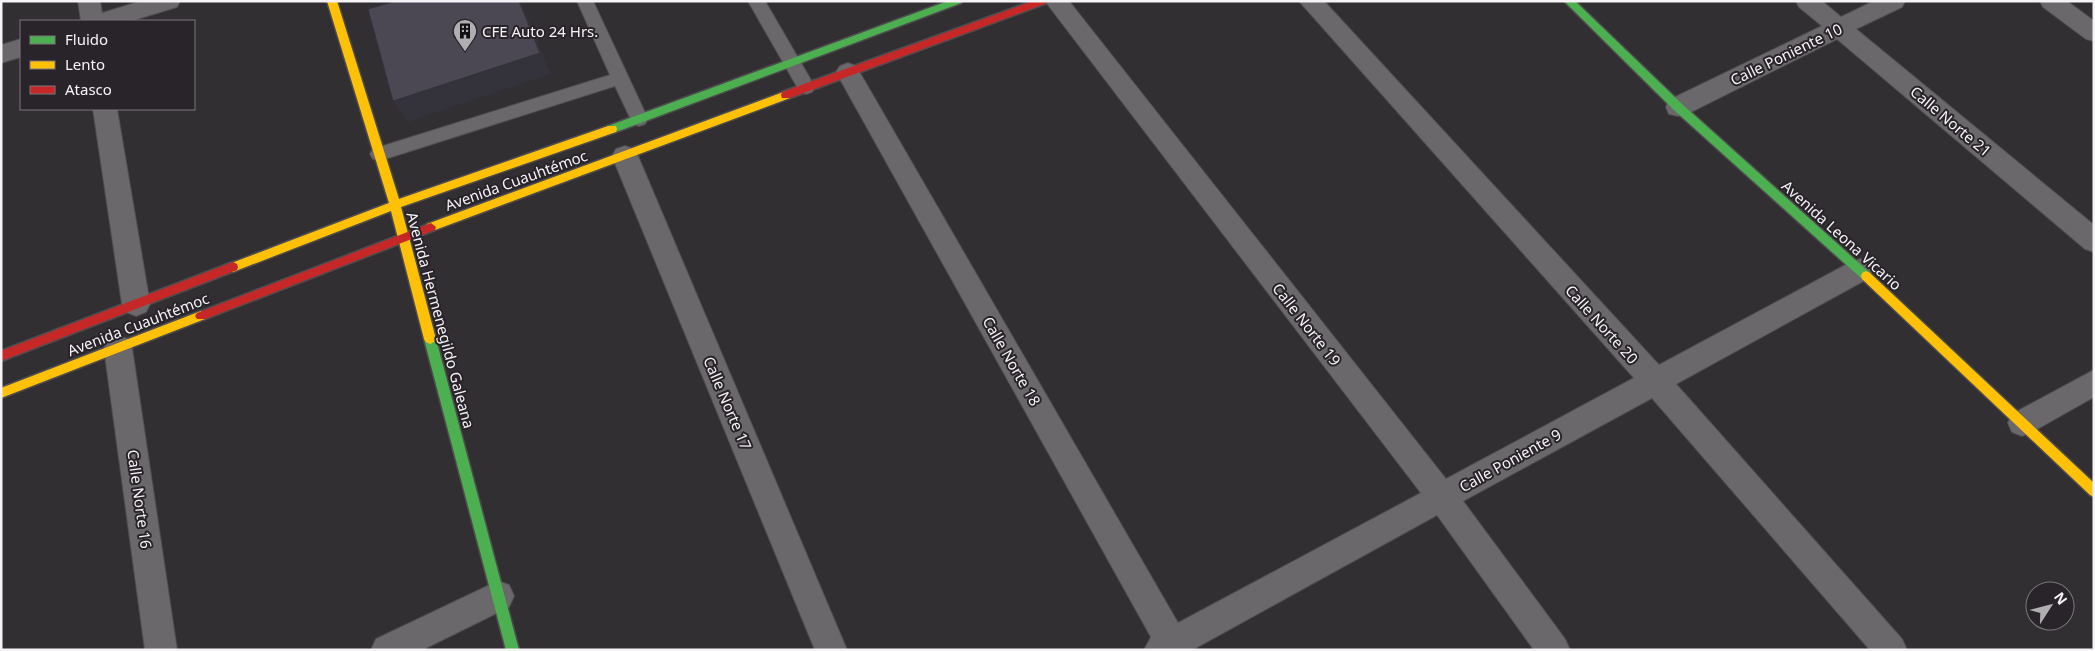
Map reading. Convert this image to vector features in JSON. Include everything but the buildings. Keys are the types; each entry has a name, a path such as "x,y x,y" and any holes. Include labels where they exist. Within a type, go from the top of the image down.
{"main road":[{"name":"Avenida Hermenegildo Galeana","path":"332,1 404,237 513,650"},
{"name":"Avenida Cuauhtémoc","path":"1,356 395,205 639,119 958,1"},
{"name":"Avenida Cuauhtémoc","path":"1,393 404,237 806,87 1044,1"},
{"name":"Avenida Leona Vicario","path":"1569,1 1678,107 1860,270 2094,491"}],"street":[{"path":"89,1 92,20"},
{"path":"108,20 169,1"},
{"name":"Calle Norte 19","path":"1056,1 1442,497 1554,650"},
{"name":"Calle Norte 20","path":"1310,1 1655,382 1891,650"},
{"name":"Calle Norte 21","path":"1807,1 2094,241"},
{"name":"Calle Poniente 10","path":"1678,107 1894,1"},
{"path":"2050,1 2094,33"},
{"path":"1,54 20,48"},
{"name":"Calle Norte 18","path":"848,72 1170,648"},
{"path":"106,110 136,304"},
{"name":"Calle Norte 17","path":"625,156 831,650"},
{"name":"Calle Poniente 9","path":"1170,648 1442,497 1860,270"},
{"name":"Calle Norte 16","path":"118,348 162,650"},
{"path":"2022,423 2094,382"},
{"path":"387,650 498,596"}],"lane":[{"path":"585,1 639,119"},
{"path":"763,5 790,63 806,87"},
{"path":"378,154 621,78"}],"traffic: fast":[{"path":"612,129 958,1"},
{"path":"1569,1 1678,107 1866,276"},
{"path":"430,339 513,650"}],"traffic: slow":[{"path":"332,1 395,205 430,339"},
{"path":"431,227 786,95"},
{"path":"233,267 395,205 612,129"},
{"path":"1866,276 2094,491"},
{"path":"1,393 201,316"}],"traffic: jam":[{"path":"786,95 1044,1"},
{"path":"201,316 431,227"},
{"path":"1,356 233,267"}],"place":[{"name":"CFE Auto 24 Hrs.","path":"465,52"}]}
